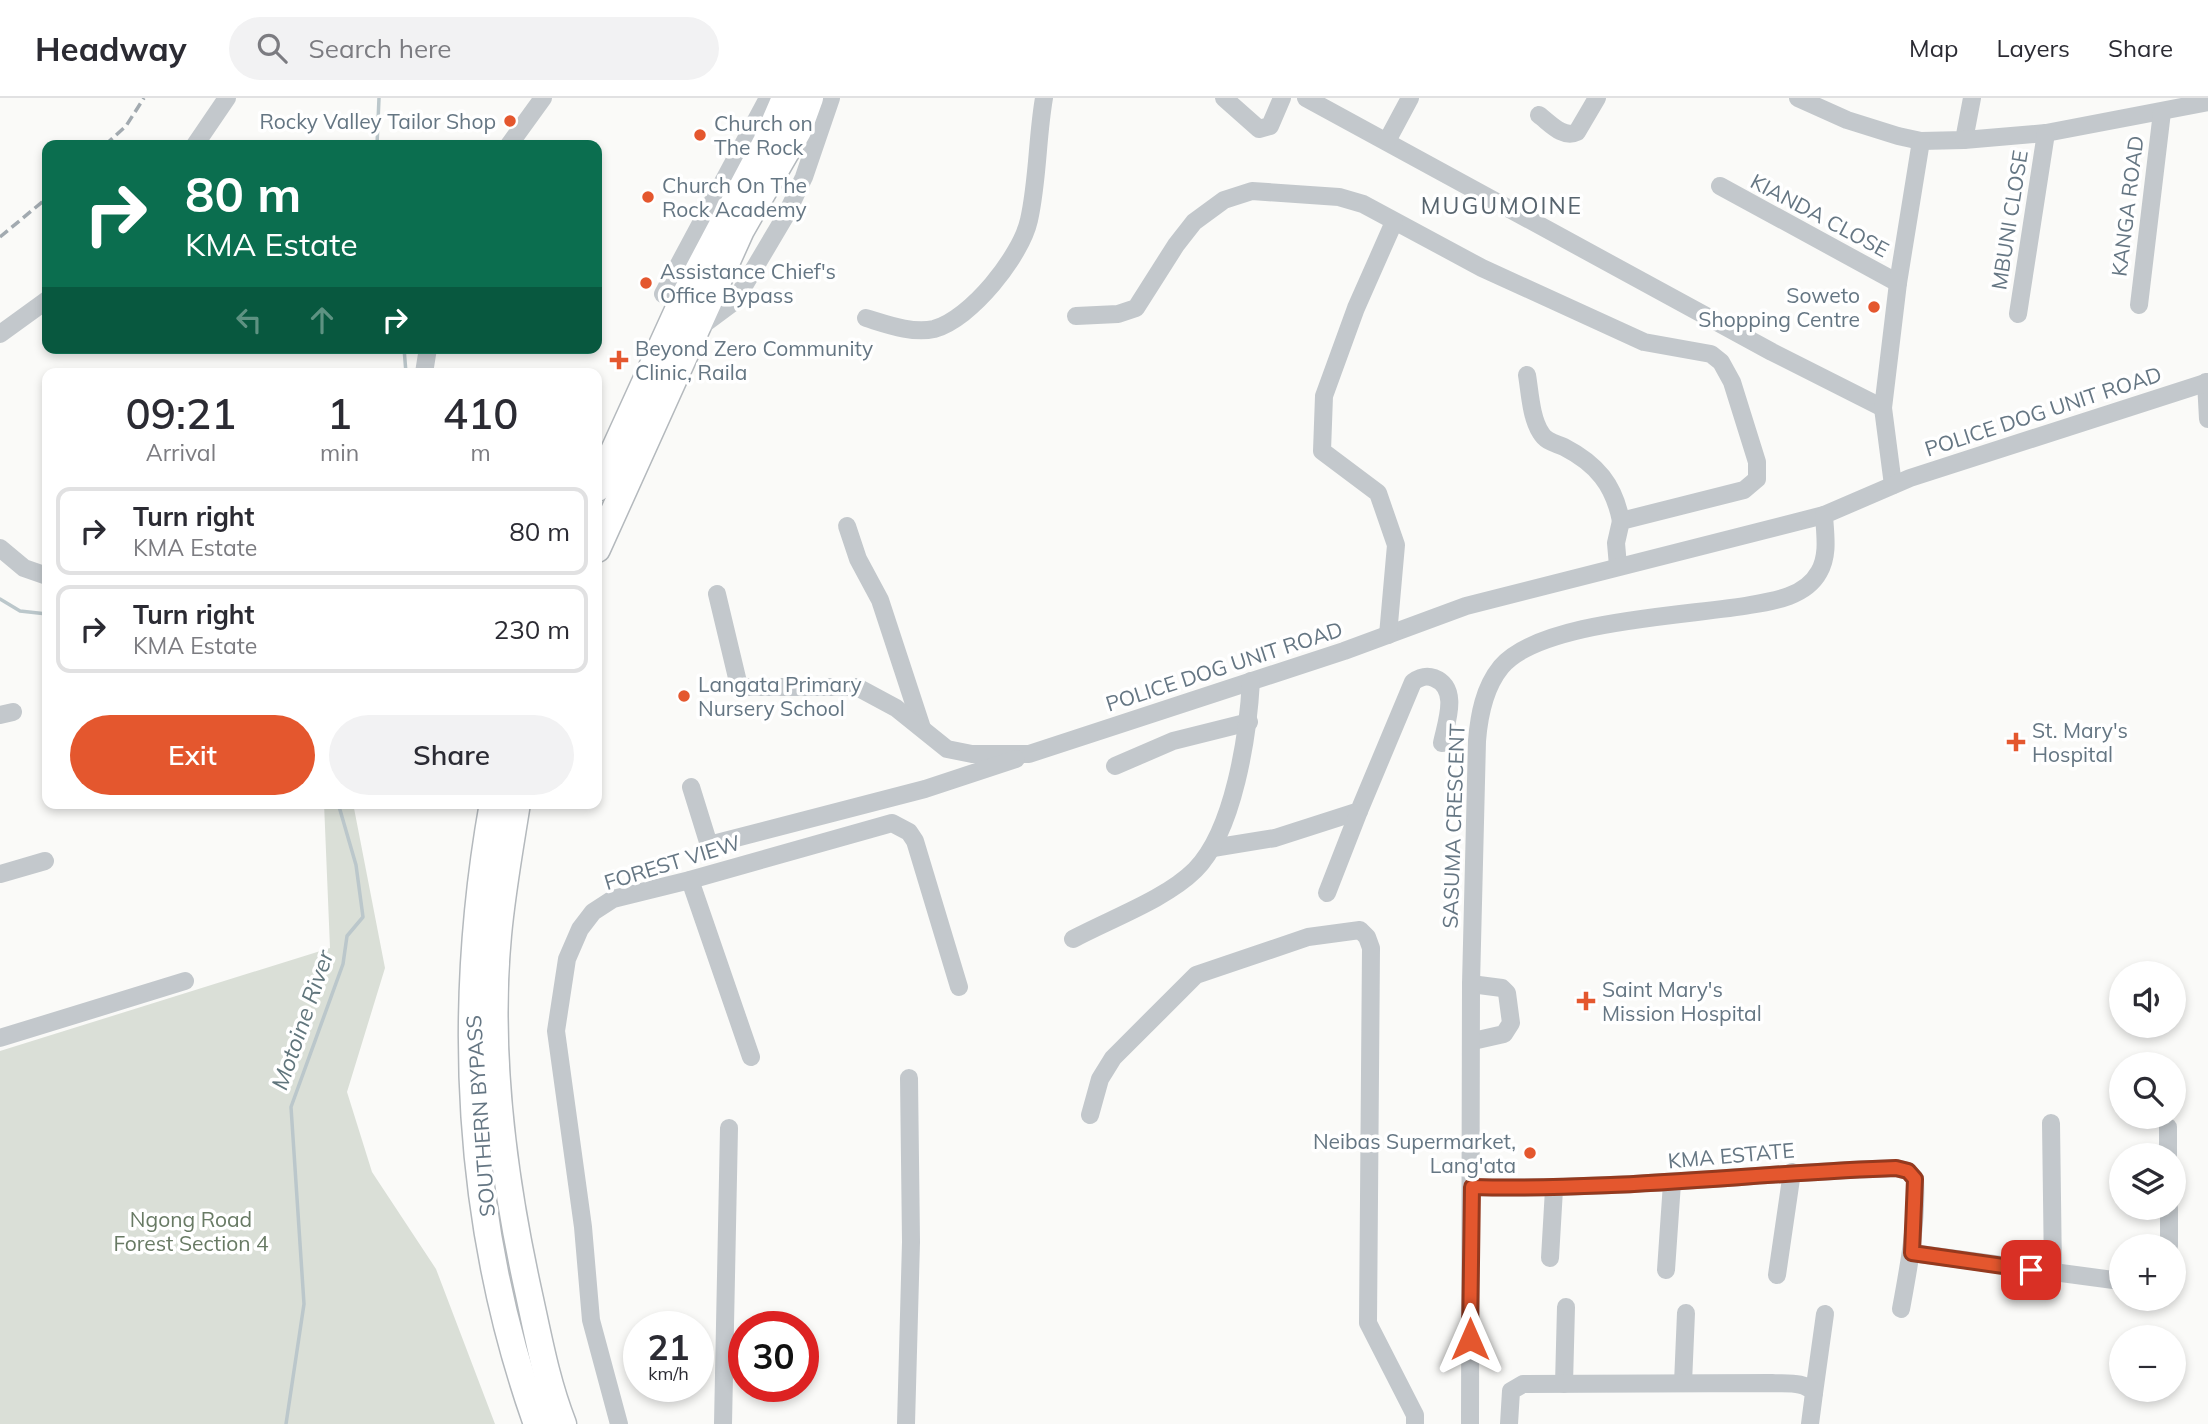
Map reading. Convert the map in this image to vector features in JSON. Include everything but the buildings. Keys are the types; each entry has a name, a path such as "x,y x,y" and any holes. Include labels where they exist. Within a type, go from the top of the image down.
{"highway":[{"path":"602,477 684,297 766,142 785,98"},
{"path":"602,538 741,230 798,131 810,98"},
{"name":"SOUTHERN BYPASS","path":"493,809 474,931 471,1057 491,1246 510,1338 537,1424"},
{"name":"SOUTHERN BYPASS","path":"516,809 498,935 495,1000 501,1107 517,1237 538,1338 563,1424"}],"street":[{"path":"198,140 227,98"},
{"path":"513,140 543,98"},
{"path":"663,294 768,98"},
{"path":"696,330 735,301 742,292 795,197 831,98"},
{"path":"866,318 902,327 932,329 964,313 989,287 1018,247 1029,221 1044,98"},
{"path":"1224,98 1259,129 1270,126 1282,98"},
{"path":"1306,98 1772,352 1883,408"},
{"path":"1387,141 1410,98"},
{"path":"1539,114 1564,134 1571,135 1577,132 1597,98"},
{"name":"KANGA ROAD","path":"1798,98 1847,120 1921,141 1964,141 2046,133 2208,102"},
{"path":"1964,141 1972,98"},
{"name":"KANGA ROAD","path":"2139,305 2162,112"},
{"name":"MBUNI CLOSE","path":"2018,314 2046,133"},
{"path":"1824,515 1893,485 1883,408 1898,283 1921,141"},
{"name":"KIANDA CLOSE","path":"1720,187 1898,283"},
{"path":"1076,316 1118,314 1136,307 1194,222 1224,200 1252,191 1309,192 1363,204 1482,268 1644,342 1711,354 1721,362 1732,382 1757,461 1757,480 1744,490 1621,521"},
{"path":"1388,635 1396,545 1378,493 1322,451 1324,396 1356,308 1394,222"},
{"path":"0,334 42,304"},
{"path":"1527,375 1534,413 1543,437 1594,467 1608,482 1617,501 1621,521 1616,543 1618,566"},
{"path":"2207,382 2208,419"},
{"name":"POLICE DOG UNIT ROAD","path":"1893,485 2207,382"},
{"name":"POLICE DOG UNIT ROAD","path":"717,594 738,682 743,687 857,687 896,708 940,744 958,752 1029,754 1388,635 1466,606 1824,515"},
{"name":"SASUMA CRESCENT","path":"1470,1424 1473,1041 1471,984 1478,718 1486,692 1502,666 1524,647 1544,639 1611,625 1774,601 1801,592 1819,573 1826,551 1824,515"},
{"path":"847,526 858,559 880,600 923,731"},
{"path":"0,548 24,568 42,574"},
{"path":"1327,893 1413,682 1419,678 1437,679 1446,686 1450,698 1442,743"},
{"path":"1073,939 1177,884 1195,870 1213,848 1238,774 1249,722 1251,681"},
{"path":"1115,766 1173,741 1249,722"},
{"path":"691,787 709,845 925,789 1029,754"},
{"path":"1213,848 1275,838 1359,811"},
{"name":"FOREST VIEW","path":"619,1424 591,1320 583,1227 561,1080 557,1013 567,959 580,929 593,912 613,899 690,880 881,824 901,825 915,841 958,987"},
{"path":"0,874 45,861"},
{"path":"690,880 751,1057"},
{"path":"1090,1115 1100,1079 1113,1058 1196,975 1308,937 1360,930 1367,937 1371,948 1368,1323 1415,1415 1415,1424"},
{"path":"0,1038 185,981"},
{"path":"1471,984 1502,988 1507,993 1511,1023 1504,1034 1473,1041"},
{"path":"906,1424 911,1242 909,1078"},
{"path":"2051,1123 2053,1273"},
{"path":"723,1424 729,1128"},
{"name":"KMA ESTATE","path":"1472,1187 1554,1189 1792,1172 1896,1168 1908,1171 1915,1179 1916,1196 1912,1253 1901,1309"},
{"path":"1777,1275 1792,1172"},
{"path":"1666,1270 1672,1182"},
{"path":"1550,1258 1554,1189"},
{"path":"1912,1253 2109,1280"},
{"path":"1563,1384 1566,1307"},
{"path":"1683,1383 1686,1313"},
{"path":"1810,1424 1825,1314"},
{"path":"1508,1424 1509,1398 1516,1387 1563,1384 1799,1384 1807,1386 1814,1393"}],"green space":[{"name":"Ngong Road Forest Section 4","path":"324,809 354,809 385,968 347,1092 372,1172 436,1269 495,1424 0,1424 0,1051 330,948"}],"waterway":[{"name":"Motoine River","path":"377,140 379,98"},
{"name":"Motoine River","path":"404,354 406,368"},
{"path":"0,599 20,611 42,613"},
{"name":"Motoine River","path":"286,1424 304,1304 291,1107 343,964 347,936 363,917 356,865 340,809"}],"railway":[{"path":"111,140 126,126 144,98"},
{"path":"0,237 42,202"}],"place":[{"name":"Rocky Valley Tailor Shop","path":"510,121"},
{"name":"Church on The Rock","path":"700,135"},
{"name":"Church On The Rock Academy","path":"648,197"},
{"name":"Assistance Chief's Office Bypass","path":"646,283"},
{"name":"Soweto Shopping Centre","path":"1874,307"},
{"name":"Beyond Zero Community Clinic, Raila","path":"619,360"},
{"name":"Langata Primary Nursery School","path":"684,696"},
{"name":"St. Mary's Hospital","path":"2016,742"},
{"name":"Saint Mary's Mission Hospital","path":"1586,1001"},
{"name":"Neibas Supermarket, Lang'ata","path":"1530,1153"}],"district":[{"name":"MUGUMOINE","path":"1502,205"}],"route":[{"path":"1470,1339 1472,1187 1554,1189 1792,1172 1896,1168 1908,1171 1915,1179 1912,1253 1987,1266 2031,1270"}]}
